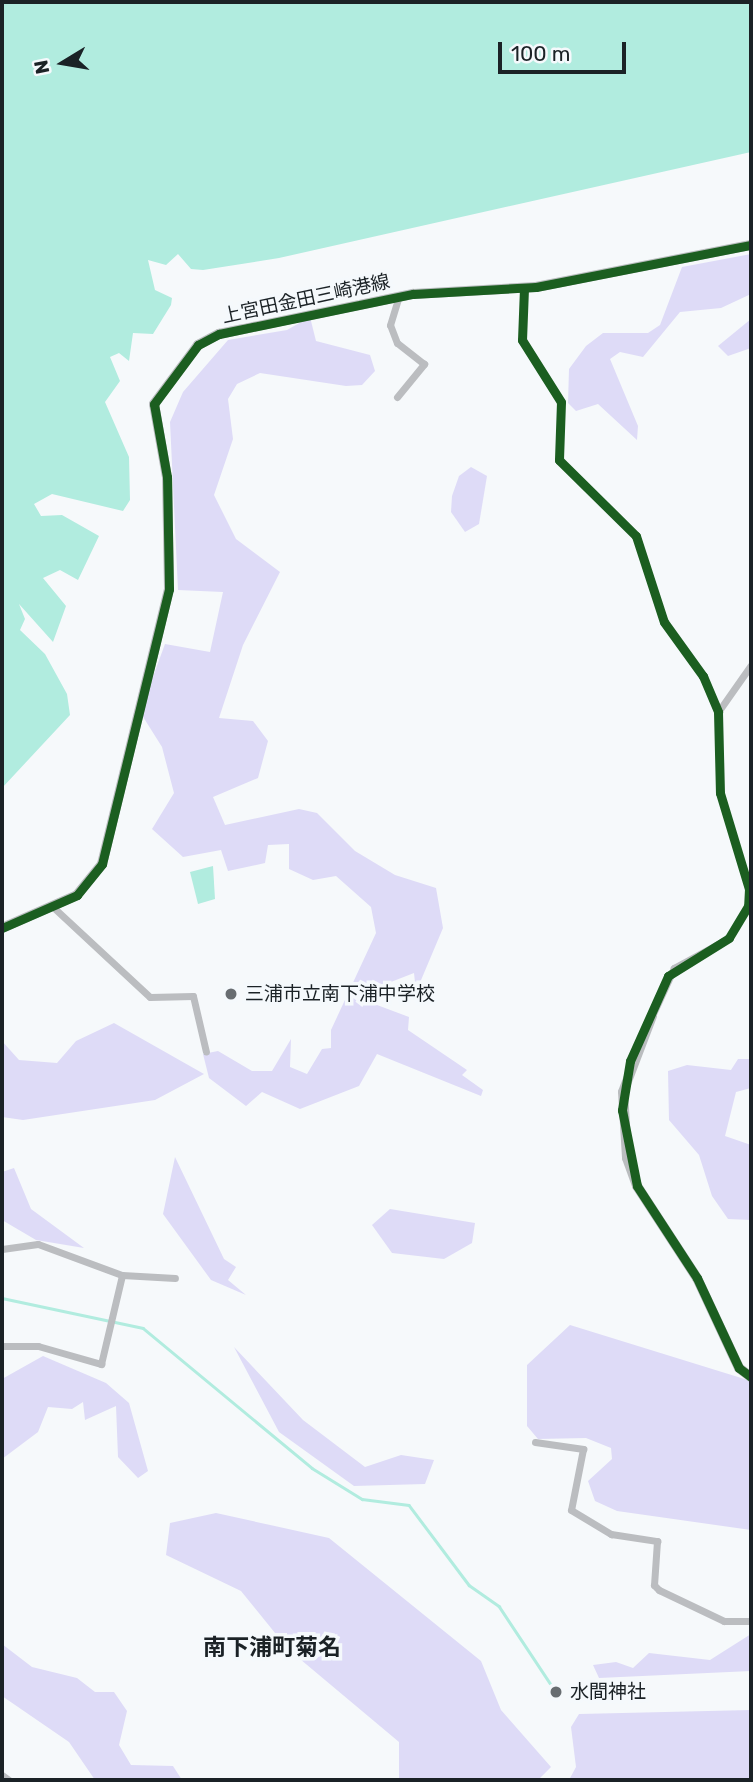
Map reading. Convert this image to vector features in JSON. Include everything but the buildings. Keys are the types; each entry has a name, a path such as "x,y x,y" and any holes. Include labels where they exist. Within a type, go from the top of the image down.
{"main road":[{"name":"上宮田金田三崎港線","path":"2,928 77,895 102,864 136,705 164,621 171,564 167,477 153,421 159,392 190,353 219,334 398,298 524,288 751,245"},
{"path":"652,1016 623,1092 626,1158 637,1186 697,1278 732,1356 751,1377"}],"street":[{"path":"524,288 522,341 561,401 559,460 636,536 664,622 704,676 719,712 720,793 749,889 748,906 729,938 674,968 652,1016"},
{"path":"397,397 424,364 397,343 390,325 398,298"},
{"path":"719,712 751,665"},
{"path":"53,907 150,997 193,996 206,1052"},
{"path":"2,1249 47,1245 122,1275 175,1278"},
{"path":"2,1346 38,1346 101,1364 122,1275"},
{"path":"535,1442 583,1449 571,1510 611,1534 657,1541 659,1590 724,1621 751,1621"},
{"path":"2,1775 9,1780"}],"shaded area":[{"path":"2,2 751,2 751,152 279,258 203,270 191,269 178,254 166,265 148,260 155,290 172,298 171,305 153,334 133,333 129,361 119,353 110,357 120,381 105,402 129,457 130,500 123,511 52,494 34,504 41,516 62,515 99,536 78,580 60,570 43,578 66,606 53,642 19,604 25,619 20,630 45,654 67,694 70,715 2,788"},
{"path":"751,254 751,294 721,308 680,312 643,357 620,352 610,359 638,426 637,440 598,404 576,411 568,403 569,369 586,346 603,333 648,333 660,325 682,267"},
{"path":"310,317 316,341 370,355 375,371 362,385 346,386 260,373 237,384 228,399 233,439 214,495 236,539 280,572 243,645 219,718 253,721 268,741 258,778 213,797 225,825 299,809 317,813 355,851 395,875 436,888 443,928 416,992 414,973 378,987 377,1005 409,1017 408,1030 467,1070 462,1075 483,1090 481,1096 377,1054 359,1086 300,1109 262,1092 246,1106 209,1078 203,1054 218,1051 252,1071 272,1071 291,1039 290,1067 307,1074 322,1049 331,1048 331,1030 376,933 371,907 336,876 313,880 289,869 289,844 268,845 265,863 228,871 221,850 183,857 152,829 174,793 162,747 140,712 165,644 210,652 223,592 178,590 170,422 183,392 228,340 287,330"},
{"path":"751,319 751,348 728,356 718,346"},
{"path":"471,467 487,476 479,524 465,532 451,512 452,496 459,476"},
{"path":"213,866 215,899 198,904 190,872"},
{"path":"114,1023 204,1074 155,1100 23,1120 2,1117 2,1041 19,1060 57,1063 76,1041"},
{"path":"738,1059 751,1059 751,1088 736,1092 725,1136 751,1145 751,1220 728,1219 712,1196 699,1155 669,1120 668,1071 687,1065 731,1070"},
{"path":"175,1157 224,1259 236,1267 228,1280 246,1295 211,1280 163,1214"},
{"path":"14,1168 31,1209 84,1248 36,1240 2,1220 2,1172"},
{"path":"390,1209 475,1223 472,1243 444,1259 392,1253 372,1225"},
{"path":"570,1325 751,1381 751,1530 617,1511 595,1501 588,1481 612,1459 611,1448 586,1438 538,1439 527,1426 527,1365"},
{"path":"234,1347 303,1420 365,1467 401,1455 434,1460 425,1484 354,1486 279,1432"},
{"path":"43,1356 106,1383 129,1403 148,1471 138,1478 118,1457 116,1406 85,1420 83,1402 72,1409 48,1407 38,1432 2,1459 2,1379"},
{"path":"216,1513 329,1538 481,1661 501,1710 551,1767 538,1780 399,1780 399,1742 288,1649 241,1591 166,1555 170,1523"},
{"path":"751,1634 751,1671 599,1678 593,1665 616,1662 633,1668 649,1653 710,1660"},
{"path":"2,1644 32,1667 77,1678 95,1692 114,1692 127,1711 119,1745 131,1765 173,1766 182,1780 95,1780 69,1742 2,1696"},
{"path":"751,1710 751,1780 569,1780 576,1767 571,1727 579,1714"}],"waterway":[{"path":"2,1298 143,1328 312,1468 362,1499 409,1505 469,1585 499,1606 556,1692"}],"cycle path":[{"path":"2,928 77,895 102,864 169,589 167,477 154,404 198,345 219,334 413,294 536,287 751,245"},
{"path":"524,288 522,340 561,402 559,460 636,536 664,622 703,676 718,712 720,793 749,889 748,906 729,938 668,976 630,1061 622,1110 637,1186 697,1278 739,1368 751,1377"}],"place":[{"name":"三浦市立南下浦中学校","path":"231,994"},
{"name":"水間神社","path":"556,1692"}],"district":[{"name":"南下浦町菊名","path":"272,1647"}]}
